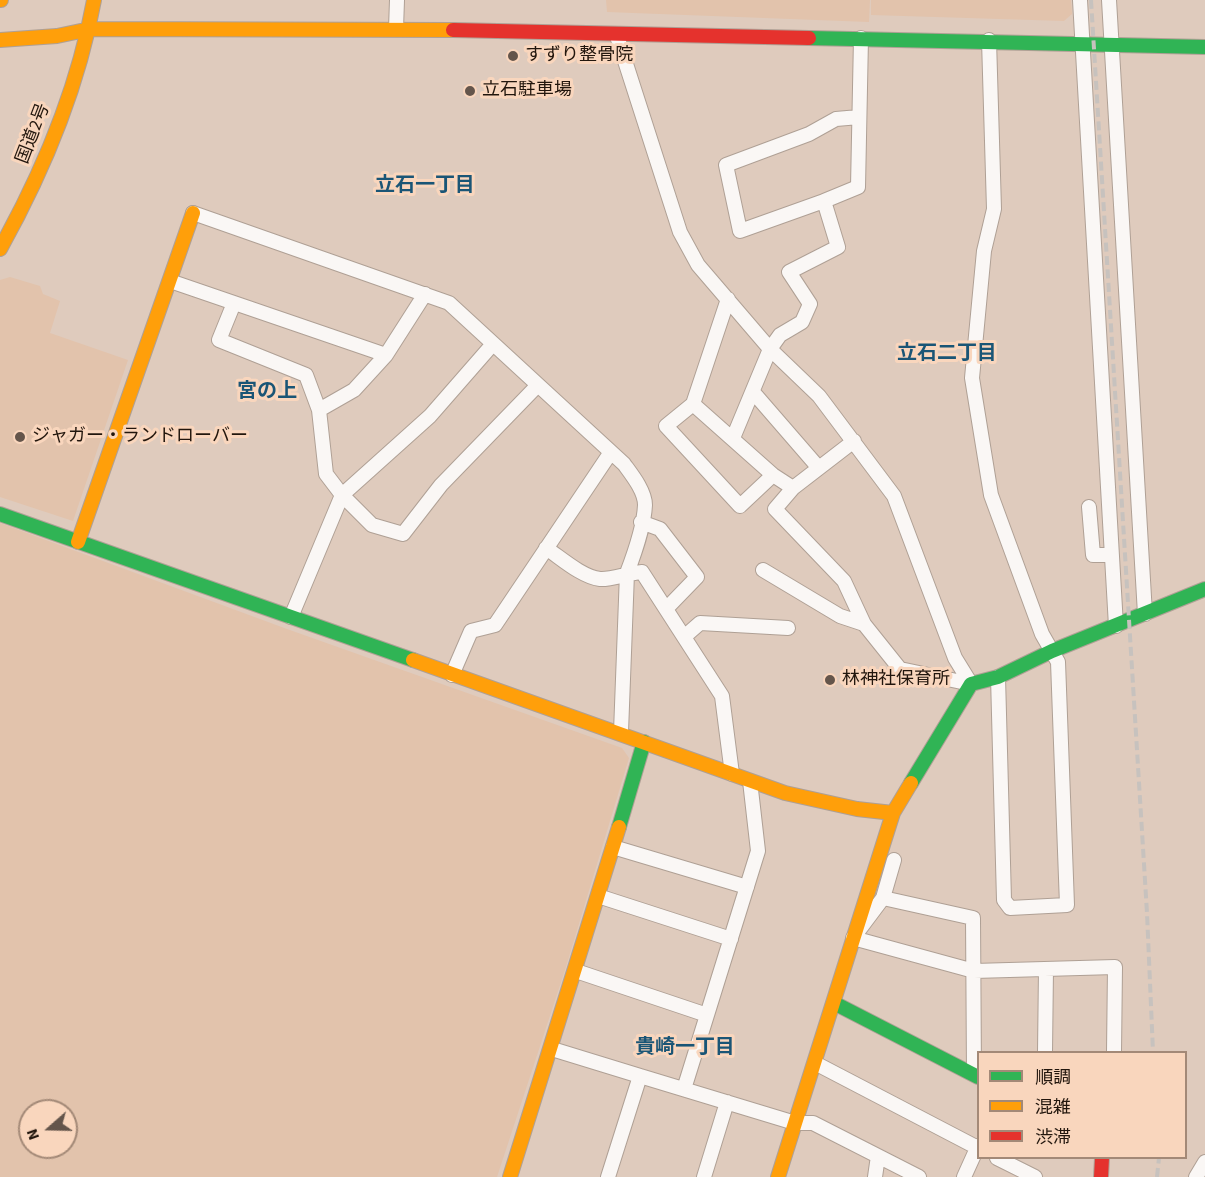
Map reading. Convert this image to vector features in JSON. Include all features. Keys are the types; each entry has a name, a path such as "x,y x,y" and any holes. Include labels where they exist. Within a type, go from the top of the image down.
{"main road":[{"name":"国道2号","path":"0,249 52,145 90,28 94,0"},
{"name":"国道2号","path":"90,28 108,0"},
{"path":"45,22 90,28 396,29 616,36 989,40 1205,47"},
{"path":"0,40 57,36 90,28"},
{"path":"78,542 193,213"},
{"path":"0,514 452,675 621,732 750,781 869,812 893,813"},
{"path":"778,1177 893,813 971,684 998,677 1052,651 1205,589"},
{"path":"510,1177 552,1049 644,742"},
{"path":"834,1003 976,1076"},
{"path":"1101,1177 1102,1159"}],"street":[{"path":"396,29 397,0"},
{"path":"1080,0 1116,626"},
{"path":"1109,0 1145,614"},
{"path":"616,36 680,232 698,265 770,349 819,396 894,496 954,658 971,684"},
{"path":"859,117 836,119 809,134 726,165 740,231 858,188 861,38"},
{"path":"989,40 994,209 984,251 972,378 991,495 1042,634 1058,662 1067,905 1010,908 1004,900 998,677"},
{"path":"733,438 770,349 780,335 802,322 810,304 789,272 838,248 824,201"},
{"path":"193,213 449,303 624,464 636,480 645,503 627,573 621,732"},
{"path":"170,281 387,355"},
{"path":"319,410 354,390 387,355 425,294"},
{"path":"728,299 693,404 666,426 740,506 773,475"},
{"path":"234,303 219,340 306,375 319,410 326,474 342,495 372,525 404,534 441,485 537,386"},
{"path":"291,617 342,495 430,416 492,345"},
{"path":"753,392 818,467"},
{"path":"693,404 773,475 793,488"},
{"path":"854,441 793,488 775,509 844,581 864,624 900,669 971,684"},
{"path":"452,675 471,631 495,625 610,452"},
{"path":"1089,507 1094,555 1112,555"},
{"path":"641,522 660,529 697,577 666,609"},
{"path":"546,548 579,570 600,579 642,572 722,696 732,774"},
{"path":"764,570 840,616 864,624"},
{"path":"684,637 700,623 788,628"},
{"path":"684,1089 758,851 750,781"},
{"path":"613,847 747,887"},
{"path":"894,860 883,898 854,938 974,971 1115,967 1114,1051"},
{"path":"598,896 730,939"},
{"path":"883,898 973,918 976,1076"},
{"path":"1045,1051 1046,969"},
{"path":"576,971 707,1015"},
{"path":"552,1049 795,1123 813,1123 920,1177"},
{"path":"815,1063 977,1146"},
{"path":"608,1177 640,1076"},
{"path":"704,1177 727,1102"},
{"path":"964,1177 977,1149"},
{"path":"875,1177 878,1156"},
{"path":"999,1159 1035,1177"},
{"path":"1196,1177 1205,1162"}],"shaded area":[{"path":"606,0 870,0 869,22 607,12"},
{"path":"871,0 1071,0 1072,14 1064,21 871,15"},
{"path":"10,277 40,286 43,294 60,301 50,333 128,360 73,521 0,497 0,280"},
{"path":"0,523 287,629 622,748 629,758 565,970 497,1177 0,1177"}],"railway":[{"path":"1091,0 1147,913 1153,1051"},
{"path":"1157,1177 1159,1159"}],"traffic: fast":[{"path":"809,38 1205,47"},
{"path":"0,514 413,660"},
{"path":"911,783 971,684 998,677 1052,651 1205,589"},
{"path":"619,827 644,742"},
{"path":"834,1003 977,1076"}],"traffic: slow":[{"path":"0,249 31,189 58,128 79,65 94,0"},
{"path":"90,29 453,30"},
{"path":"0,40 57,36 90,29"},
{"path":"78,542 193,213"},
{"path":"413,660 785,793 857,809 893,813"},
{"path":"778,1177 893,813 911,783"},
{"path":"510,1177 619,827"}],"traffic: jam":[{"path":"453,30 809,38"},
{"path":"1101,1177 1102,1159"}],"place":[{"name":"すずり整骨院","path":"513,56"},
{"name":"立石駐車場","path":"470,91"},
{"name":"ジャガー・ランドローバー","path":"20,437"},
{"name":"林神社保育所","path":"830,680"}],"district":[{"name":"立石一丁目","path":"425,187"},
{"name":"立石二丁目","path":"947,355"},
{"name":"宮の上","path":"267,393"},
{"name":"貴崎一丁目","path":"685,1049"}]}
